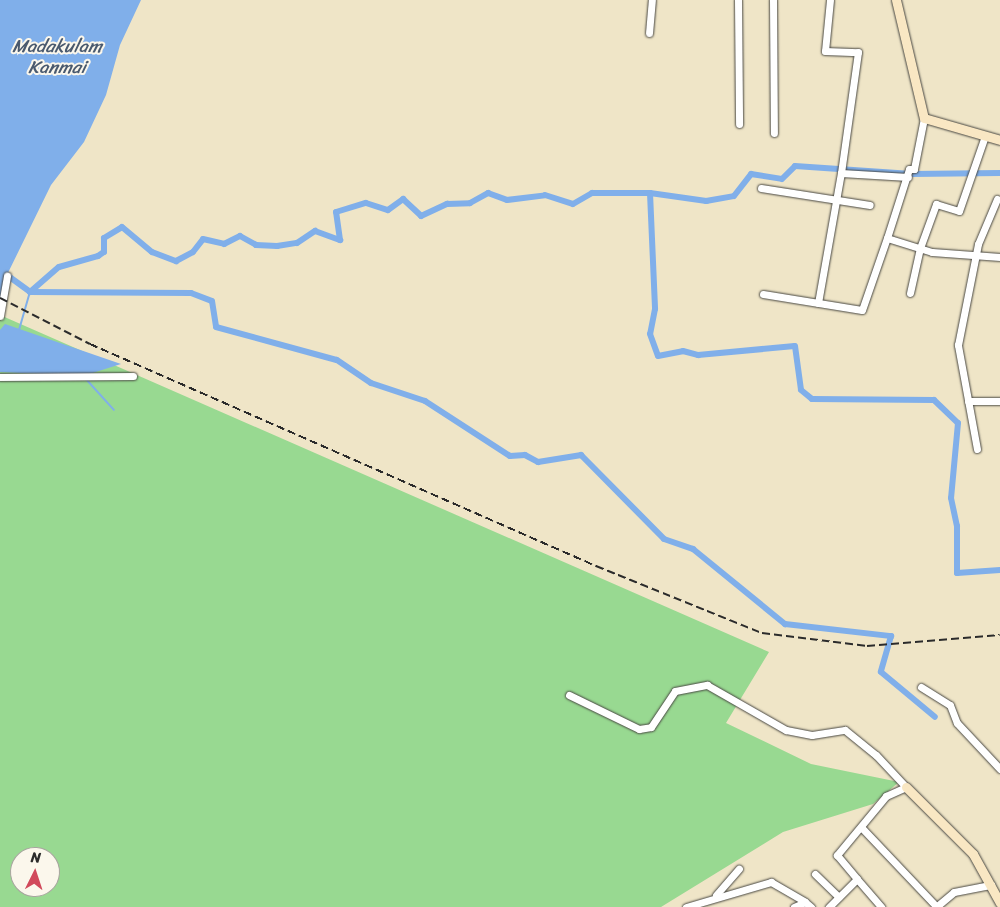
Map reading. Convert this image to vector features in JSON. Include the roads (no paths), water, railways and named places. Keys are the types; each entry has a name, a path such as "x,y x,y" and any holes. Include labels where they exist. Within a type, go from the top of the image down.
{"street":[{"path":"649,33 652,0"},
{"path":"738,0 739,124"},
{"path":"773,0 774,134"},
{"path":"818,303 841,173 858,52 825,51 830,0"},
{"path":"763,294 862,310 909,173 914,169 924,118 896,0"},
{"path":"924,118 1000,140"},
{"path":"910,293 920,248 936,204 959,211 984,136"},
{"path":"841,173 909,173"},
{"path":"761,188 870,205"},
{"path":"977,448 958,345 984,222 997,199"},
{"path":"887,238 920,248 1000,258"},
{"path":"0,316 6,276"},
{"path":"0,377 133,376"},
{"path":"968,401 1000,401"},
{"path":"569,695 640,729 651,727 675,691 707,685 786,730 812,735 845,730 973,854 995,887 1000,903"},
{"path":"921,687 950,705 957,723 1000,768"},
{"path":"881,907 837,855 886,796 906,788"},
{"path":"861,827 936,906 954,892 995,887"},
{"path":"716,896 739,869"},
{"path":"815,874 839,897"},
{"path":"829,907 857,879"},
{"path":"686,907 716,896 771,882 808,904"},
{"path":"794,907 808,904"}],"water":[{"name":"Madakulam Kanmai","path":"0,0 141,0 120,45 106,95 84,142 51,185 4,281 0,305"},
{"path":"5,324 121,364 83,376 0,372 0,330"}],"waterway":[{"path":"650,193 706,201 734,196 751,174 782,179 795,166 912,174 1000,173"},
{"path":"0,270 30,292 59,267 98,256 104,252 104,238 122,227 152,252 176,261 193,252 203,239 224,244 240,236 256,245 277,246 297,243 315,231 340,240 336,212 366,203 388,210 403,199 421,216 447,204 470,203 488,193 507,200 545,195 573,204 592,193 650,193 655,309 650,334 658,356 683,351 698,355 795,346 801,390 812,399 934,400 958,423 951,498 957,526 957,573 1000,570"},
{"path":"19,330 30,292"},
{"path":"30,292 191,293 212,301 216,327 337,360 371,383 425,401 510,456 525,455 538,462 581,455 664,539 693,549 785,624 891,636 881,672 935,717"},
{"path":"85,378 114,410"}],"railway":[{"path":"0,298 90,344 596,566 762,633 867,646 1000,635"}]}
